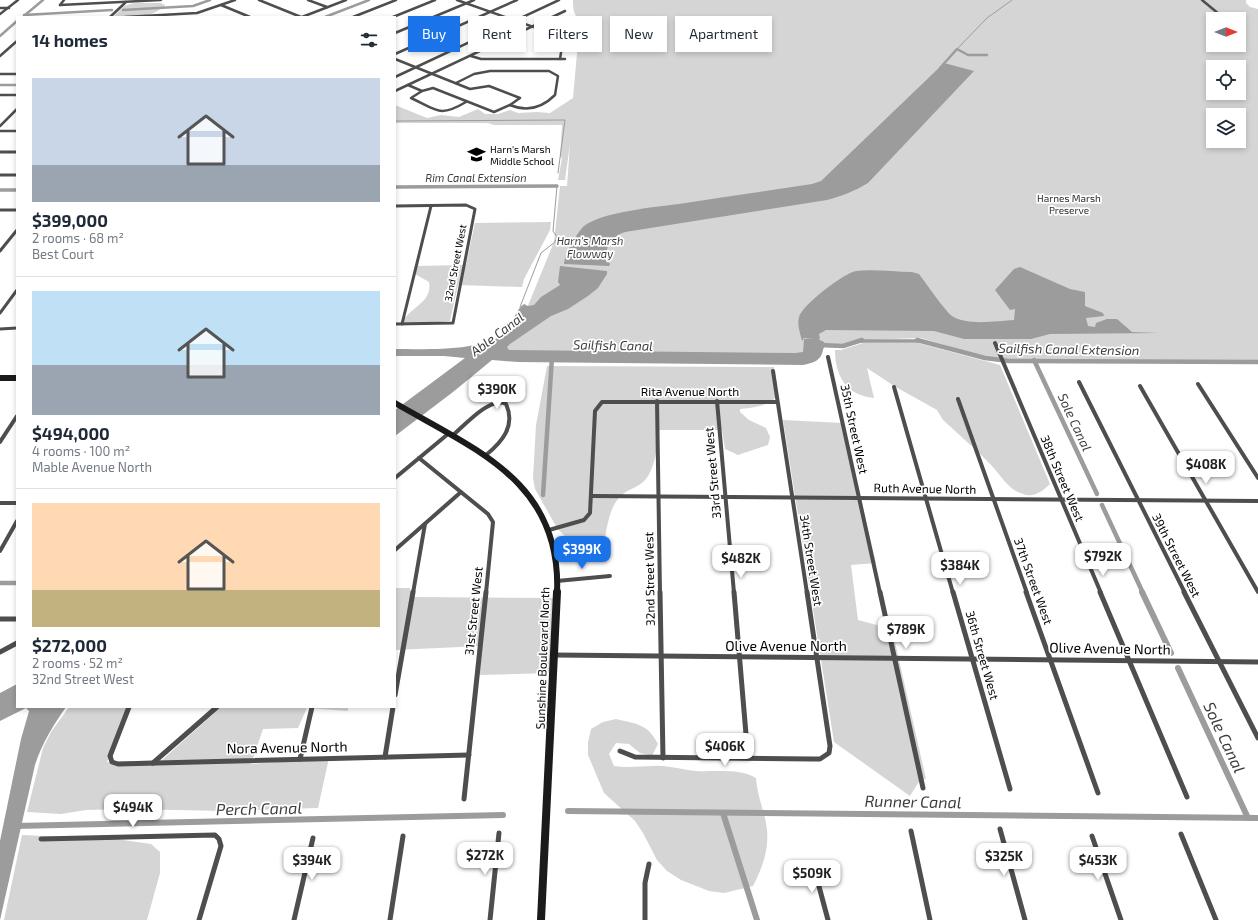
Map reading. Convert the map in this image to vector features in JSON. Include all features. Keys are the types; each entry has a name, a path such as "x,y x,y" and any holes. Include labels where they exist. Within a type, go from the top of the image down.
{"street":[{"path":"0,14 18,0"},
{"path":"64,0 60,5 161,0"},
{"path":"92,4 95,0"},
{"path":"183,16 235,0"},
{"path":"259,0 299,16"},
{"path":"308,0 327,7"},
{"path":"304,16 346,0"},
{"path":"356,16 396,0"},
{"path":"395,16 435,0"},
{"path":"457,0 502,16"},
{"path":"396,33 474,0"},
{"path":"396,54 517,0"},
{"path":"526,16 559,0"},
{"path":"1202,0 1217,12"},
{"path":"111,16 127,1"},
{"path":"221,5 248,16"},
{"path":"0,8 9,8"},
{"path":"396,91 564,11"},
{"path":"142,16 191,13 196,16"},
{"path":"526,24 559,36 563,40 560,59"},
{"path":"0,56 16,42"},
{"path":"396,77 468,43"},
{"path":"471,56 481,59 565,59"},
{"path":"396,59 474,89 489,86 520,98 510,105 494,112 433,88 422,91 411,98 442,112 450,111 466,102"},
{"path":"456,83 474,74 490,71 549,71 558,76 552,98 527,110 522,110 510,105"},
{"path":"0,74 16,74"},
{"path":"408,85 422,91"},
{"path":"0,95 16,95"},
{"path":"0,126 15,112"},
{"path":"0,131 16,131"},
{"path":"0,152 16,152"},
{"path":"0,175 16,175"},
{"name":"32nd Street West","path":"402,324 453,323 475,209 474,207 466,205 431,206"},
{"path":"396,206 431,206 402,324 396,324"},
{"path":"0,210 16,210"},
{"path":"0,251 16,231"},
{"path":"0,313 16,291"},
{"path":"0,329 16,328"},
{"name":"38th Street West","path":"995,343 1187,797"},
{"name":"35th Street West","path":"828,357 923,788"},
{"name":"34th Street West","path":"748,758 820,759 829,753 830,746 773,371"},
{"path":"0,378 16,378"},
{"name":"39th Street West","path":"1079,382 1258,738"},
{"path":"1198,384 1258,478"},
{"path":"1140,386 1258,592"},
{"name":"36th Street West","path":"894,388 1010,789"},
{"name":"37th Street West","path":"958,399 1098,793"},
{"path":"396,477 419,458 493,403 502,401 506,403 509,409 505,437 501,443 486,455"},
{"name":"32nd Street West","path":"657,401 663,758"},
{"name":"33rd Street West","path":"717,401 748,758"},
{"name":"Rita Avenue North","path":"592,496 595,411 598,405 602,402 777,402"},
{"name":"Sunshine Boulevard North","path":"397,404 486,455 509,472 529,492 541,511 549,530 557,580 541,920"},
{"path":"0,442 16,418"},
{"name":"31st Street West","path":"419,458 488,514 493,522 464,799"},
{"path":"396,549 461,492"},
{"path":"549,530 584,520 588,517 592,496"},
{"name":"Ruth Avenue North","path":"592,496 1258,501"},
{"path":"0,503 16,503"},
{"path":"0,551 16,523"},
{"path":"396,689 425,524"},
{"path":"557,580 610,576"},
{"path":"0,619 16,619"},
{"path":"0,652 16,644"},
{"name":"Olive Avenue North","path":"554,655 1258,662"},
{"name":"Nora Avenue North","path":"129,708 110,756 112,762 118,764 469,755"},
{"path":"153,763 216,708"},
{"path":"300,759 312,708"},
{"path":"385,757 393,708"},
{"path":"620,751 635,757 748,758"},
{"path":"1000,830 1025,920"},
{"path":"911,831 930,920"},
{"path":"490,920 498,833"},
{"path":"1181,834 1216,920"},
{"path":"41,839 215,835 219,839 221,846 199,920"},
{"path":"390,920 403,836"},
{"path":"1092,836 1121,920"},
{"path":"294,920 313,838"},
{"path":"645,920 645,883 649,864"},
{"path":"813,864 828,920"}],"green space":[{"name":"Harnes Marsh Preserve","path":"573,0 1246,0 1246,3 1250,7 1258,9 1258,361 995,360 921,338 862,340 839,346 810,345 804,356 490,351 518,330 554,242 560,186 567,186 570,144 565,180 558,180 562,158 560,157 562,125 396,123 396,105 427,118 441,115 459,117 478,109 485,114 498,114 510,110 518,113 550,113 573,98 577,52 602,52 602,16 577,16 573,8"},
{"path":"134,3 161,3 165,5 154,13 144,16 114,16 124,6"},
{"path":"551,222 550,230 524,279 522,287 458,285 450,321 401,324 409,313 424,300 429,289 429,282 413,273 415,266 466,265 475,223"},
{"path":"863,343 918,343 1000,365 1050,484 1041,491 1031,495 1023,494 1013,489 985,459 943,420 937,410 894,386 867,368 874,398 856,393 849,388 844,383 837,368 835,350 841,350"},
{"path":"547,366 774,367 777,389 776,397 762,405 740,409 740,412 749,420 766,428 770,437 768,445 738,455 725,449 722,430 659,430 655,458 650,472 643,482 624,493 618,499 610,515 603,546 587,554 578,550 557,528 535,489 533,478 536,425"},
{"path":"783,420 842,423 876,563 851,565 858,620 892,629 926,779 920,780 910,796 834,742"},
{"path":"396,588 410,588 412,597 553,598 550,673 479,675 482,646 396,650"},
{"path":"68,708 130,708 107,762 162,760 220,708 307,708 298,728 263,729 251,764 329,758 318,808 225,811 127,809 86,810 61,814 27,812 43,748 51,732"},
{"path":"307,708 348,708 348,711"},
{"path":"616,719 641,726 650,732 658,744 652,756 640,753 629,744 616,743 609,754 614,766 659,766 696,771 727,771 742,773 756,778 766,823 767,845 764,859 753,886 724,893 709,891 681,880 667,871 657,860 635,821 604,793 588,755 588,742 591,729 603,722"},
{"path":"22,835 116,839 151,844 160,852 160,873 147,920 4,920"}],"water":[{"name":"Harn's Marsh Flowway","path":"944,63 974,71 868,183 843,195 827,200 625,232 614,238 607,249 606,258 610,264 609,266 564,264 568,250 581,229 592,221 603,217 629,211 795,187 821,181"},
{"path":"560,266 607,271 607,274 598,288 568,309 551,316 510,344 507,347 509,350 795,353 803,352 804,339 816,338 824,342 825,346 818,359 803,365 518,362 492,360 396,435 396,409 465,358 444,356 396,356 396,349 453,348 484,343 506,332 520,307 524,304 528,306 534,305 541,297 560,285 558,282"},
{"path":"1020,267 1070,289 1085,292 1085,306 1103,313 1104,316 1086,318 1088,326 1095,327 1096,323 1107,319 1117,319 1132,332 1159,333 1050,334 1031,339 964,339 934,331 826,330 819,334 820,339 804,338 802,341 798,323 802,312 807,305 824,290 850,273 863,270 877,270 912,272 919,274 940,303 952,316 966,321 982,322 1014,320 1015,309 1010,310 995,290 1014,269"},
{"path":"16,685 16,708 26,708 0,721 0,693"},
{"path":"26,708 65,708 48,735 35,765 0,920 0,841 21,739 29,711"}],"waterway":[{"path":"25,15 43,0"},
{"path":"123,10 193,6 210,0"},
{"path":"328,16 369,0"},
{"path":"957,49 987,18 1012,0"},
{"path":"25,15 112,10"},
{"path":"0,36 16,22"},
{"path":"940,68 957,49 968,55 987,55"},
{"path":"0,85 16,85"},
{"path":"396,121 565,120 558,173"},
{"name":"Able Canal","path":"520,307 541,253 555,242 557,237 553,231 557,186"},
{"name":"Rim Canal Extension","path":"396,187 557,186"},
{"name":"Rim Canal Extension","path":"0,190 16,190"},
{"name":"Sailfish Canal Extension","path":"819,345 843,346 862,340"},
{"name":"Sailfish Canal Extension","path":"859,341 921,341"},
{"name":"Sailfish Canal Extension","path":"921,341 985,358 1009,361 1035,361"},
{"name":"Sole Canal","path":"543,495 552,357"},
{"name":"Sailfish Canal Extension","path":"1035,361 1258,362"},
{"name":"Sole Canal","path":"1035,361 1097,494"},
{"name":"Sole Canal","path":"1102,505 1143,593"},
{"path":"0,583 16,583"},
{"name":"Sole Canal","path":"1142,592 1171,653"},
{"name":"Sole Canal","path":"1178,668 1248,818"},
{"name":"Runner Canal","path":"568,811 1248,818"},
{"path":"723,813 757,920"},
{"name":"Perch Canal","path":"15,826 503,815"},
{"name":"Runner Canal","path":"1248,818 1258,818"}],"place":[{"name":"Harn's Marsh Middle School","path":"477,155"}],"water label":[{"name":"Sailfish Canal","path":"613,345"}]}
